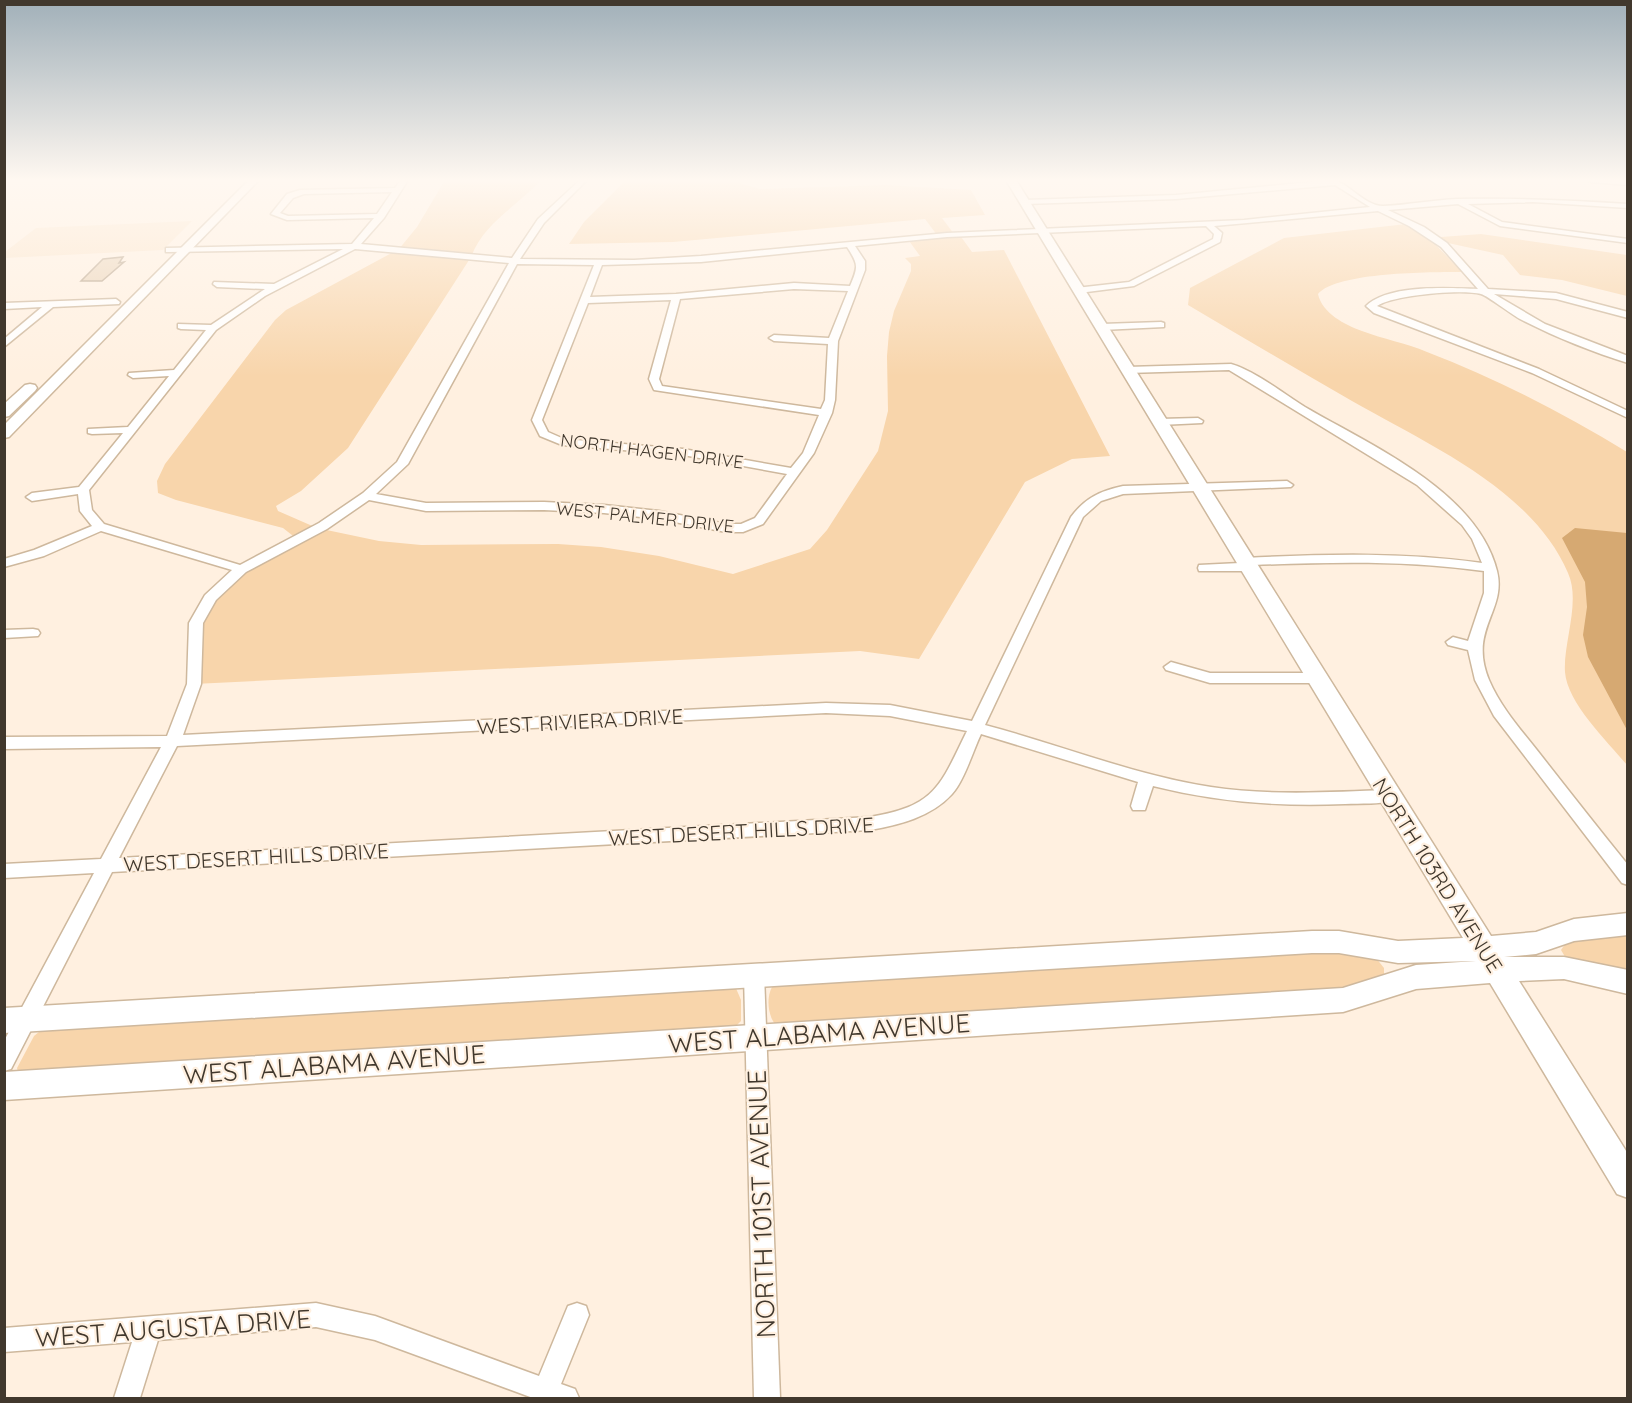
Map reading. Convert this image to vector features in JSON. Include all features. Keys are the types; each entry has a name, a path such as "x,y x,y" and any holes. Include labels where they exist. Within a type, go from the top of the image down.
{"street":[{"path":"4,413 174,245"},
{"path":"4,434 189,245"},
{"path":"4,1062 16,1020 107,865 188,707 194,684 196,623 210,598 241,569 323,526 388,479 408,454 524,245"},
{"path":"170,250 354,246 514,261 599,263 701,259 834,245"},
{"name":"WEST PALMER DRIVE","path":"367,496 426,507 544,506 604,509 659,515 726,528 743,528 759,522 808,453 826,413 830,400 833,342 861,270 861,261 850,245"},
{"name":"NORTH 103RD AVENUE","path":"1052,245 1628,1183"},
{"path":"1079,290 1131,284 1206,245"},
{"path":"1443,245 1485,292 1530,320 1628,360"},
{"path":"241,569 100,527 86,511 84,490 213,328 275,287 354,246"},
{"path":"1153,260 1167,265"},
{"name":"NORTH HAGEN DRIVE","path":"599,263 537,420 544,434 562,442 683,452 795,472"},
{"path":"144,275 160,275"},
{"path":"217,284 275,287"},
{"path":"585,300 676,297 794,286 853,289"},
{"path":"1628,315 1559,297 1485,292 1420,293 1382,300 1371,306 1377,311 1523,364 1628,415"},
{"path":"676,297 654,379 658,388 826,413"},
{"path":"4,306 116,302"},
{"path":"4,344 51,304"},
{"path":"1102,327 1161,325"},
{"path":"181,326 213,328"},
{"path":"774,338 833,342"},
{"path":"1127,370 1232,367 1434,490 1471,528 1488,568 1491,590 1475,637 1481,675 1506,721 1628,878"},
{"path":"133,375 176,373"},
{"path":"1160,422 1198,421"},
{"path":"92,431 130,430"},
{"name":"NORTH HAGEN DRIVE","path":"531,441 544,434"},
{"name":"WEST DESERT HILLS DRIVE","path":"4,870 887,822 924,809 947,789 1082,508 1097,496 1109,493 1287,485"},
{"path":"33,497 84,490"},
{"path":"4,563 39,553 100,527"},
{"path":"1204,568 1393,557 1433,559 1488,568"},
{"path":"4,634 33,633"},
{"path":"1453,642 1475,647"},
{"path":"1172,668 1218,678 1317,678"},
{"name":"WEST RIVIERA DRIVE","path":"4,743 171,741 826,708 900,712 977,729 1147,779 1238,796 1290,800 1389,796"},
{"path":"1139,806 1147,779"},
{"name":"WEST ALABAMA AVENUE","path":"4,1086 1343,1000 1362,998 1408,978 1490,960 1589,927 1628,924"},
{"name":"WEST ALABAMA AVENUE","path":"16,1020 1312,942 1339,942 1410,953 1564,968 1628,982"},
{"name":"NORTH 101ST AVENUE","path":"754,974 767,1398"},
{"name":"WEST AUGUSTA DRIVE","path":"4,1340 316,1315 375,1328 556,1394 577,1315"},
{"path":"127,1398 148,1328"}],"shaded area":[{"path":"13,245 168,245 163,250 5,258 5,252"},
{"path":"402,245 477,245 348,448 301,491 276,506 278,511 317,528 379,541 421,545 558,544 601,547 659,556 733,574 810,549 827,530 878,451 888,411 889,332 894,311 911,271 911,264 905,258 920,256 912,245 967,245 972,252 1004,250 1110,456 1072,459 1025,482 919,659 860,651 194,684 195,638 220,587 297,539 283,528 176,500 158,493 157,481 165,464 275,320 286,310"},
{"path":"1270,245 1436,245 1462,272 1408,273 1344,281 1318,294 1320,301 1335,317 1349,325 1419,349 1504,385 1554,410 1627,452 1627,765 1580,709 1567,684 1565,661 1572,609 1572,584 1551,543 1530,517 1504,493 1444,452 1188,305 1190,288"},
{"path":"1459,245 1561,245 1627,255 1627,296 1562,280 1520,275 1503,255"},
{"path":"1575,528 1627,533 1627,730 1588,657 1583,635 1587,607 1585,582 1562,538"},
{"path":"1627,929 1627,975 1567,960 1561,950 1568,940"},
{"path":"1326,947 1376,958 1384,968 1384,975 1368,987 775,1024 769,1010 769,998 774,984"},
{"path":"735,986 741,1000 741,1021 731,1031 18,1072 17,1068 34,1036 45,1027"}],"building":[{"path":"123,257 119,263 124,262 102,281 81,281 103,259"}]}
